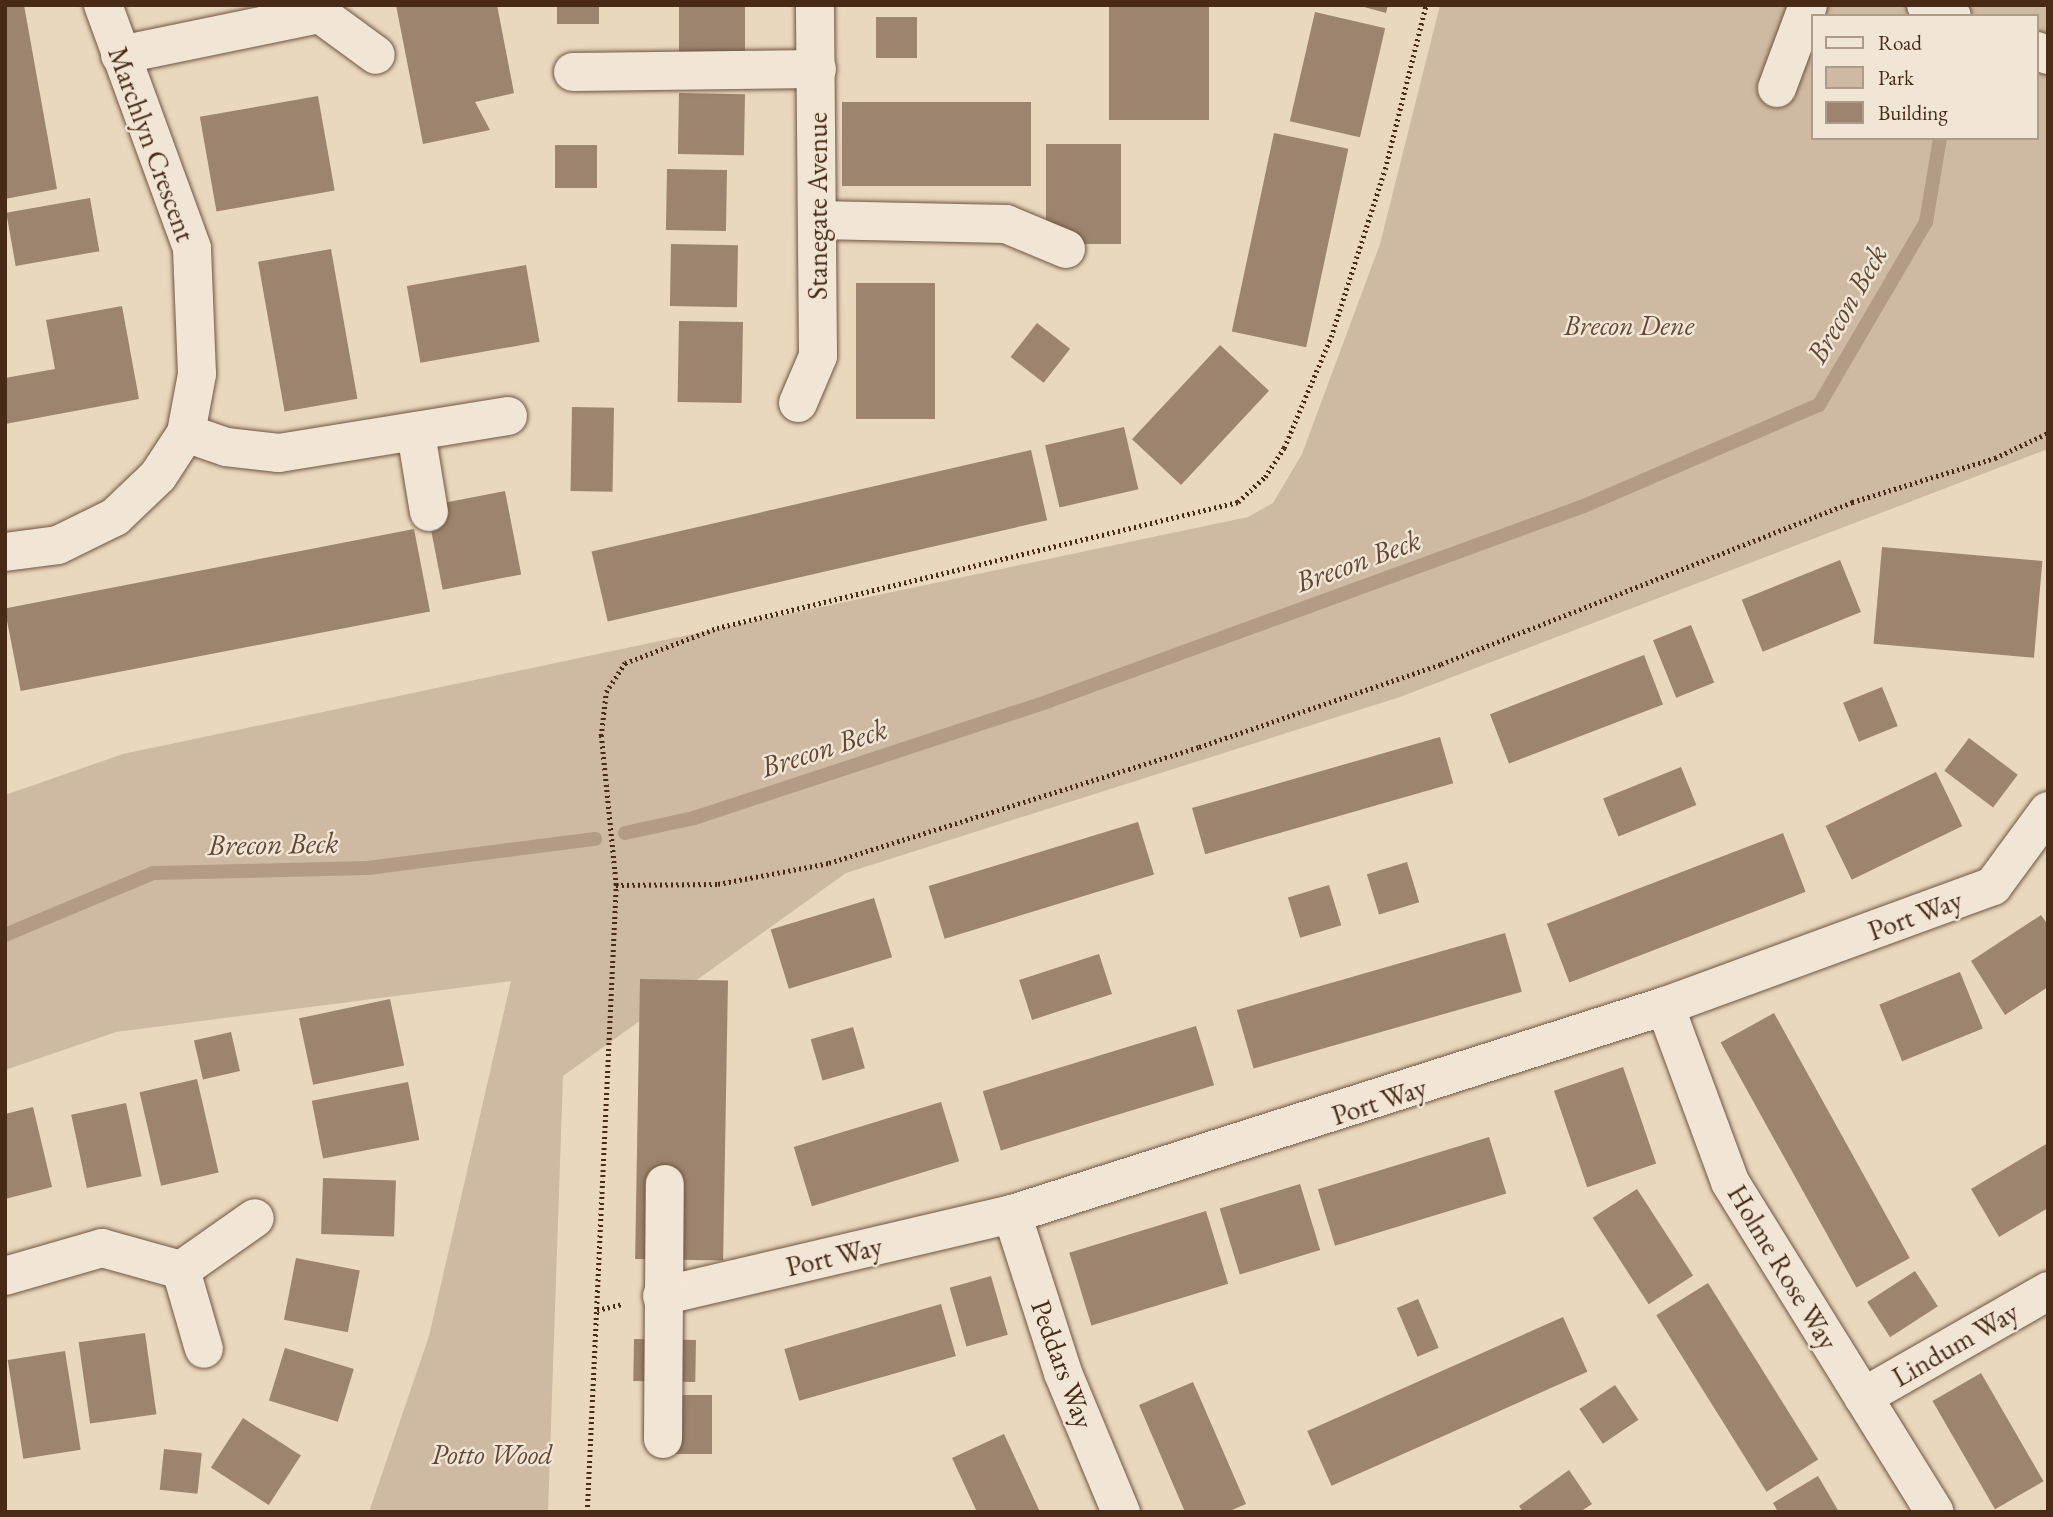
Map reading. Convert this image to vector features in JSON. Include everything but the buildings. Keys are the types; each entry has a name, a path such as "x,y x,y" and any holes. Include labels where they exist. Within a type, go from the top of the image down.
{"street":[{"name":"Marchlyn Crescent","path":"5,552 58,545 115,517 158,476 186,433 197,374 192,248 103,5"},
{"name":"Stanegate Avenue","path":"798,403 818,356 815,5"},
{"path":"1777,88 1808,5"},
{"path":"1926,5 1947,14"},
{"path":"120,55 322,9 376,55"},
{"path":"573,72 817,69"},
{"path":"817,220 1006,223 1066,249"},
{"path":"186,433 226,447 279,453 416,433 508,416"},
{"path":"416,433 429,512"},
{"name":"Port Way","path":"662,1296 1012,1214 1665,1006 1993,886 2048,811"},
{"name":"Holme Rose Way","path":"1665,1006 1730,1182 1935,1512"},
{"path":"663,1439 662,1296 665,1184"},
{"name":"Peddars Way","path":"1012,1214 1063,1373 1121,1512"},
{"path":"181,1270 255,1218"},
{"path":"5,1276 102,1248 181,1270"},
{"path":"181,1270 204,1349"},
{"name":"Lindum Way","path":"1863,1396 2048,1291"}],"path":[{"path":"587,1512 616,885 601,736 606,692 625,663 717,628 1238,502 1265,477 1331,337 1385,169 1426,5"},
{"path":"616,885 718,884 829,863 1186,751 1441,664 1852,502 1995,458 2048,433"}],"green space":[{"name":"Brecon Dene","path":"1440,5 2048,5 2048,449 1400,697 846,873 563,1076 548,1512 369,1512 429,1336 511,981 116,1032 5,1070 5,795 123,754 1248,517 1273,503 1302,454 1380,244"}],"waterway":[{"name":"Brecon Beck","path":"625,833 694,818 1049,701 1584,506 1819,405 1926,222 1940,140"},
{"name":"Brecon Beck","path":"5,935 153,873 368,868 595,839"}],"park label":[{"name":"Potto Wood","path":"492,1454"}]}
